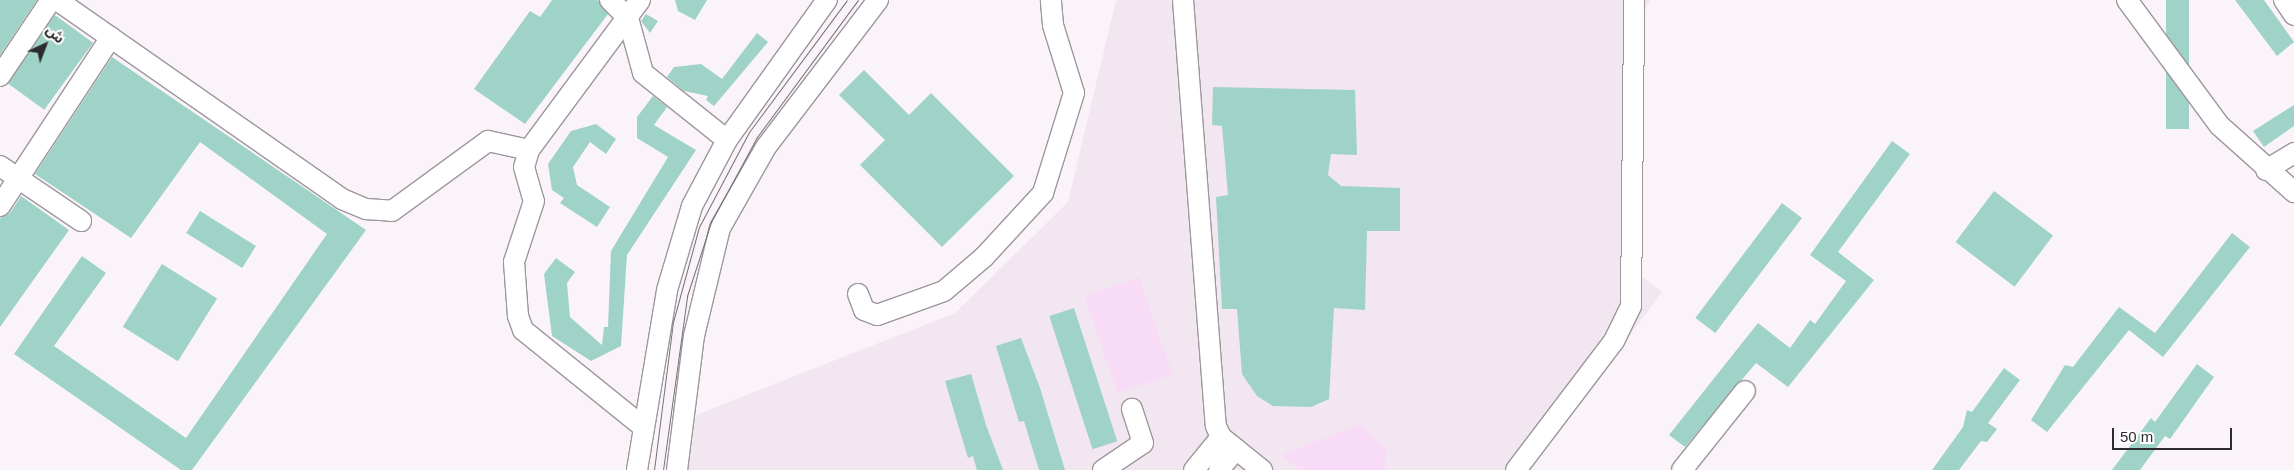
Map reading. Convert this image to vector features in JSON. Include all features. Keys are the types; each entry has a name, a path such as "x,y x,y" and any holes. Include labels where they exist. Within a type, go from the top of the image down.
{"street":[{"path":"0,76 51,0"},
{"path":"57,0 342,199 366,209 392,211 488,141 529,150"},
{"path":"610,0 628,18 643,74 727,140"},
{"path":"640,0 529,150 524,166 534,201 514,262 520,323 533,341 643,427"},
{"path":"637,470 643,427 678,243 727,140 826,0"},
{"path":"677,470 694,336 720,228 766,147 878,0"},
{"path":"858,294 864,310 877,315 944,291 984,257 1043,194 1074,93 1053,24 1051,0"},
{"path":"1184,0 1216,426 1228,443 1262,470"},
{"path":"1516,470 1614,341 1630,306 1634,0"},
{"path":"2127,0 2219,125 2266,170 2294,192"},
{"path":"2284,0 2294,15"},
{"path":"0,206 111,37"},
{"path":"2266,170 2294,153"},
{"path":"0,166 81,221"},
{"path":"1682,470 1745,391"},
{"path":"1103,470 1143,443 1132,409"},
{"path":"1194,470 1228,443"},
{"path":"1219,470 1228,443"}],"shaded area":[{"path":"1116,0 1651,0 1644,11 1641,276 1662,292 1530,470 688,470 696,415 955,313 1068,202"},
{"path":"1139,277 1173,374 1118,393 1084,296"},
{"path":"1360,424 1387,449 1385,470 1300,470 1281,455"}],"building":[{"path":"0,0 37,0 0,55"},
{"path":"552,0 598,0 608,14 525,124 474,89 530,11 540,17"},
{"path":"675,0 707,0 695,20 678,11"},
{"path":"2166,0 2189,0 2189,129 2166,129"},
{"path":"2235,0 2264,0 2294,42 2277,56"},
{"path":"646,14 658,21 650,33 641,21"},
{"path":"55,15 93,43 44,110 6,82"},
{"path":"757,33 768,42 714,106 706,100 708,96 684,91 667,77 674,67 701,64 722,79"},
{"path":"112,57 366,230 192,470 181,470 14,354 82,256 106,273 54,346 186,438 327,234 200,142 131,238 35,174"},
{"path":"864,70 909,115 931,93 1014,176 942,247 860,165 885,140 839,95"},
{"path":"1213,87 1355,90 1357,155 1331,154 1328,175 1341,186 1400,188 1400,231 1367,231 1365,310 1334,308 1329,399 1311,407 1273,406 1257,396 1242,374 1237,309 1222,309 1216,197 1228,195 1222,126 1212,125"},
{"path":"653,96 667,107 654,125 696,150 627,255 621,346 591,361 552,336 544,274 556,258 575,272 567,283 570,317 602,345 604,327 608,327 611,251 668,157 637,138 637,117"},
{"path":"2294,105 2294,126 2264,147 2253,131"},
{"path":"596,124 616,139 606,154 590,142 573,167 577,185 610,207 597,227 560,203 564,198 552,190 548,164 571,131"},
{"path":"1892,141 1910,154 1838,252 1874,280 1788,387 1756,363 1685,447 1669,435 1758,323 1790,348 1810,320 1815,324 1846,281 1810,255"},
{"path":"1994,191 2053,236 2015,287 1955,242"},
{"path":"21,196 69,230 0,327 0,218 10,213"},
{"path":"1782,203 1802,218 1715,333 1695,318"},
{"path":"200,211 256,246 242,268 186,233"},
{"path":"2232,233 2250,247 2163,357 2129,330 2047,432 2031,420 2065,365 2073,367 2119,307 2155,333"},
{"path":"162,264 217,298 178,361 123,327"},
{"path":"1074,308 1117,441 1093,449 1049,316"},
{"path":"1021,338 1040,388 1065,470 1039,470 1024,421 1019,422 996,346"},
{"path":"2197,364 2214,377 2170,439 2165,436 2140,470 2112,470 2151,418 2155,422"},
{"path":"2004,368 2020,380 1988,423 1997,429 1987,442 1981,441 1959,470 1932,470 1963,427 1967,410 1972,412"},
{"path":"971,374 986,425 1003,470 977,470 973,456 968,458 945,381"}],"tram line":[{"path":"654,470 673,322 699,227 749,132 847,0"},
{"path":"663,470 687,296 711,222 757,137 858,0"}]}
